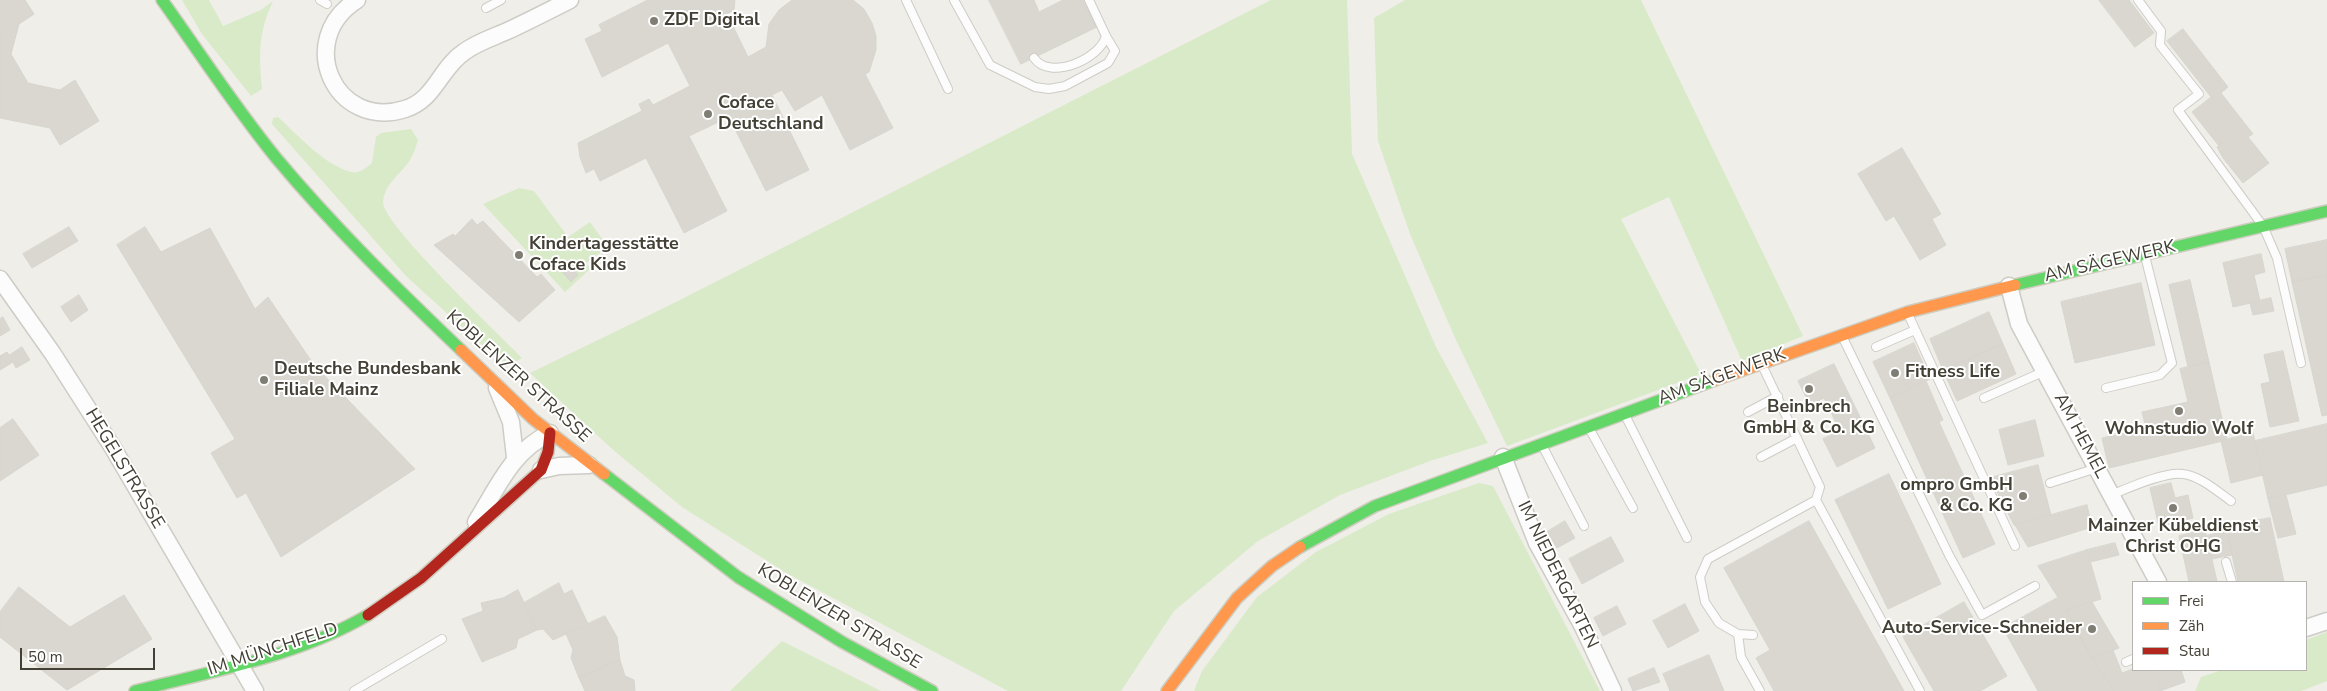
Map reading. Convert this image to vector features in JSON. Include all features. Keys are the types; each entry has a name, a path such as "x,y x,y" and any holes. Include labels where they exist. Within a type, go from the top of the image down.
{"street":[{"name":"KOBLENZER STRASSE","path":"162,0 248,122 278,160 380,272 496,386 589,464 738,578 842,642 932,691"},
{"path":"357,0 340,13 330,28 325,50 328,74 336,88 349,101 369,110 385,112 405,109 426,98 454,60 471,47 570,0"},
{"name":"AM SÄGEWERK","path":"1167,691 1183,672 1221,615 1245,590 1294,548 1335,524 1375,506 1503,457 1841,334 1908,312 2009,286 2327,211"},
{"name":"HEGELSTRASSE","path":"0,280 53,354 113,448 241,664 255,691"},
{"name":"AM HEMEL","path":"2009,286 2019,324 2157,581"},
{"path":"496,386 511,422 515,458"},
{"path":"541,470 548,452 550,433"},
{"name":"IM MÜNCHFELD","path":"470,531 515,458 533,442 550,433"},
{"name":"IM NIEDERGARTEN","path":"1503,457 1537,543 1583,627 1613,691"},
{"path":"541,470 559,466 589,464"},
{"name":"IM MÜNCHFELD","path":"135,691 241,664 328,635 379,608 421,578 470,531 541,470"},
{"path":"2307,628 2327,621"},
{"name":"AM SÄGEWERK","path":"1175,691 1183,672"}],"lane":[{"path":"486,8 501,0"},
{"path":"906,0 948,89"},
{"path":"954,0 990,65 1043,89 1066,86 1108,63 1115,51 1089,0"},
{"path":"2138,0 2161,32 2160,45 2198,94 2178,110 2264,226 2277,258 2300,363"},
{"path":"1034,58 1048,67 1072,64 1102,46 1106,36"},
{"path":"2106,388 2160,375 2172,363 2145,254"},
{"path":"1908,312 2015,546"},
{"path":"1876,347 1915,330"},
{"path":"1841,334 1949,555 1982,615 2035,586"},
{"path":"1753,634 1738,634 1719,623 1705,602 1700,578 1708,559 1816,500 1820,487 1762,363"},
{"path":"1984,398 2045,371"},
{"path":"1748,412 1778,396"},
{"path":"1624,413 1687,538"},
{"path":"1589,426 1593,437 1633,508"},
{"path":"1761,457 1797,438"},
{"path":"1542,443 1584,526"},
{"path":"2050,483 2097,468"},
{"path":"2112,495 2144,482 2181,473 2202,481 2231,501"},
{"path":"1816,500 1920,691"},
{"path":"2226,562 2232,581"},
{"path":"1738,634 1741,657 1760,691"},
{"path":"354,691 442,639"}],"green space":[{"path":"182,0 209,0 223,26 261,10 273,1 262,34 260,65 262,89 251,96 202,34"},
{"path":"1271,0 1347,0 1352,154 1436,347 1488,443 1430,461 1340,495 1258,541 1174,611 1121,691 1008,691 788,574 682,507 611,448 530,373 668,306"},
{"path":"1405,0 1641,0 1803,336 1742,361 1669,197 1621,219 1701,374 1507,446 1456,340 1410,234 1378,141 1374,18"},
{"path":"278,117 321,156 351,172 362,170 372,163 376,137 381,133 411,129 418,140 411,158 390,184 384,195 383,202 388,214 401,233 421,255 522,358 506,367 406,276 272,124 273,118"},
{"path":"519,188 534,191 568,237 590,222 608,247 586,263 590,269 565,292 483,204"},
{"path":"1479,483 1493,486 1600,691 1194,691 1202,671 1257,597 1316,552 1389,514"},
{"path":"2327,632 2327,681 2301,691 2195,691 2201,677 2219,671 2307,671 2307,640"},
{"path":"782,641 881,691 730,691"}],"building":[{"path":"0,0 25,0 34,14 19,24 11,54 28,83 60,90 75,80 99,121 60,145 50,128 0,118"},
{"name":"Coface Deutschland","path":"648,0 735,0 734,10 727,14 748,57 766,47 769,24 779,10 792,0 853,0 864,9 872,23 876,36 876,50 869,72 865,74 893,128 850,150 822,95 795,111 782,90 772,95 809,170 766,191 729,117 689,136 727,211 684,233 646,158 600,181 594,169 586,173 580,157 578,143 642,111 639,104 649,99 653,105 690,86 668,43 602,77 585,39 602,31 599,25"},
{"path":"989,0 1034,0 1039,12 1063,0 1083,0 1097,27 1021,64"},
{"path":"2099,0 2129,0 2154,33 2135,47"},
{"path":"2183,29 2228,87 2221,93 2253,134 2248,137 2269,163 2243,183 2223,158 2217,147 2219,146 2192,112 2211,97 2167,41"},
{"path":"1902,148 1941,214 1932,219 1946,245 1920,260 1894,216 1886,221 1858,174"},
{"path":"472,219 477,225 483,221 537,277 541,274 555,290 519,322 434,245 453,234 455,236"},
{"path":"69,227 78,241 32,268 23,254"},
{"name":"Deutsche Bundesbank Filiale Mainz","path":"145,227 161,252 210,228 255,309 268,297 314,365 415,469 281,557 246,493 237,498 211,453 235,439 117,245"},
{"path":"2327,240 2327,275 2292,282 2285,249"},
{"path":"2261,254 2265,272 2254,275 2260,301 2233,307 2223,263"},
{"path":"571,267 578,275 571,282 563,273"},
{"path":"2327,275 2327,415 2322,416 2292,282"},
{"path":"2190,280 2209,362 2188,367 2169,285"},
{"path":"2141,283 2155,345 2075,363 2061,302"},
{"path":"79,295 88,310 71,322 61,307"},
{"path":"2271,298 2274,311 2253,315 2250,303"},
{"path":"1989,312 2003,344 1943,370 1930,339"},
{"path":"3,317 10,330 0,336 0,319"},
{"path":"1914,343 1930,379 1890,398 1873,362"},
{"path":"2003,344 2016,374 1957,401 1943,370"},
{"path":"22,347 30,360 16,368 13,362 0,370 0,356 7,352 9,355"},
{"path":"2283,351 2299,421 2270,427 2261,384 2270,382 2264,355"},
{"path":"2209,362 2227,440 2109,468 2102,438 2146,428 2142,412 2188,402 2180,369"},
{"path":"1834,364 1862,421 1840,431 1824,398 1810,405 1798,381"},
{"path":"1926,381 1943,420 1939,422 1995,544 1963,558 1890,398"},
{"path":"13,419 39,455 0,481 0,428"},
{"path":"2035,420 2044,456 2008,465 1999,430"},
{"path":"1862,421 1875,448 1837,467 1823,439"},
{"path":"2327,424 2327,485 2268,499 2255,441"},
{"path":"2253,433 2263,475 2231,483 2221,441"},
{"name":"ompro GmbH & Co. KG","path":"2038,465 2051,515 2014,525 1990,478"},
{"path":"1889,474 1941,584 1888,609 1835,500"},
{"name":"Mainzer Kübeldienst Christ OHG","path":"2171,483 2175,498 2188,495 2193,518 2159,527 2150,488"},
{"path":"2286,495 2296,534 2278,538 2268,499"},
{"path":"2087,505 2092,527 2028,547 2015,525"},
{"path":"2270,518 2284,581 2238,581 2226,527"},
{"path":"1565,521 1575,538 1557,548 1547,532"},
{"path":"1809,521 1904,691 1774,691 1756,658 1770,650 1724,568"},
{"path":"2205,530 2217,581 2189,581 2179,536"},
{"path":"2227,531 2232,555 2212,559 2206,536"},
{"path":"1611,537 1624,561 1582,584 1569,559"},
{"path":"2115,543 2119,555 2090,562 2087,550"},
{"path":"2087,550 2101,599 2066,610 2038,566"},
{"path":"559,583 564,594 572,590 588,624 553,640 543,629 537,630 524,603"},
{"path":"19,587 70,627 124,595 152,639 67,690 0,637 0,612"},
{"path":"518,590 537,630 518,639 516,648 482,662 462,619 483,611 481,603 503,598"},
{"path":"2059,597 2092,658 2114,691 2038,691 2003,628"},
{"path":"1964,602 2007,676 1980,691 1934,691 1903,637"},
{"name":"Auto-Service-Schneider","path":"2092,602 2119,648 2092,658 2066,610"},
{"path":"1685,604 1699,631 1668,648 1653,621"},
{"path":"1617,606 1626,624 1603,636 1594,618"},
{"path":"605,616 617,637 620,660 579,678 571,658 573,650 566,634"},
{"path":"2113,650 2122,673 2132,669 2132,671 2152,671 2160,691 2114,691 2092,658"},
{"path":"1709,655 1724,691 1670,691 1663,674"},
{"path":"620,660 625,676 634,680 635,691 585,691 579,678"},
{"path":"1654,668 1660,682 1633,691 1628,679"},
{"path":"2153,671 2181,671 2185,682 2160,691"}],"traffic: fast":[{"path":"162,0 233,101 277,159 366,257 461,350"},
{"path":"2015,285 2327,211"},
{"path":"1300,547 1375,506 1715,380"},
{"path":"604,474 738,577 842,642 932,691"},
{"path":"135,691 225,669 284,652 341,629 368,615"}],"traffic: slow":[{"path":"1715,380 1908,312 2015,285"},
{"path":"461,350 533,419 604,474"},
{"path":"1167,691 1237,598 1272,566 1300,547"}],"traffic: jam":[{"path":"368,615 421,578 541,470 548,452 550,433"}],"place":[{"name":"ZDF Digital","path":"654,21"},
{"name":"Coface Deutschland","path":"708,114"},
{"name":"Kindertagesstätte Coface Kids","path":"519,255"},
{"name":"Fitness Life","path":"1895,373"},
{"name":"Deutsche Bundesbank Filiale Mainz","path":"264,380"},
{"name":"Beinbrech GmbH & Co. KG","path":"1809,389"},
{"name":"Wohnstudio Wolf","path":"2179,411"},
{"name":"ompro GmbH & Co. KG","path":"2023,496"},
{"name":"Mainzer Kübeldienst Christ OHG","path":"2173,508"},
{"name":"Auto-Service-Schneider","path":"2092,629"}]}
